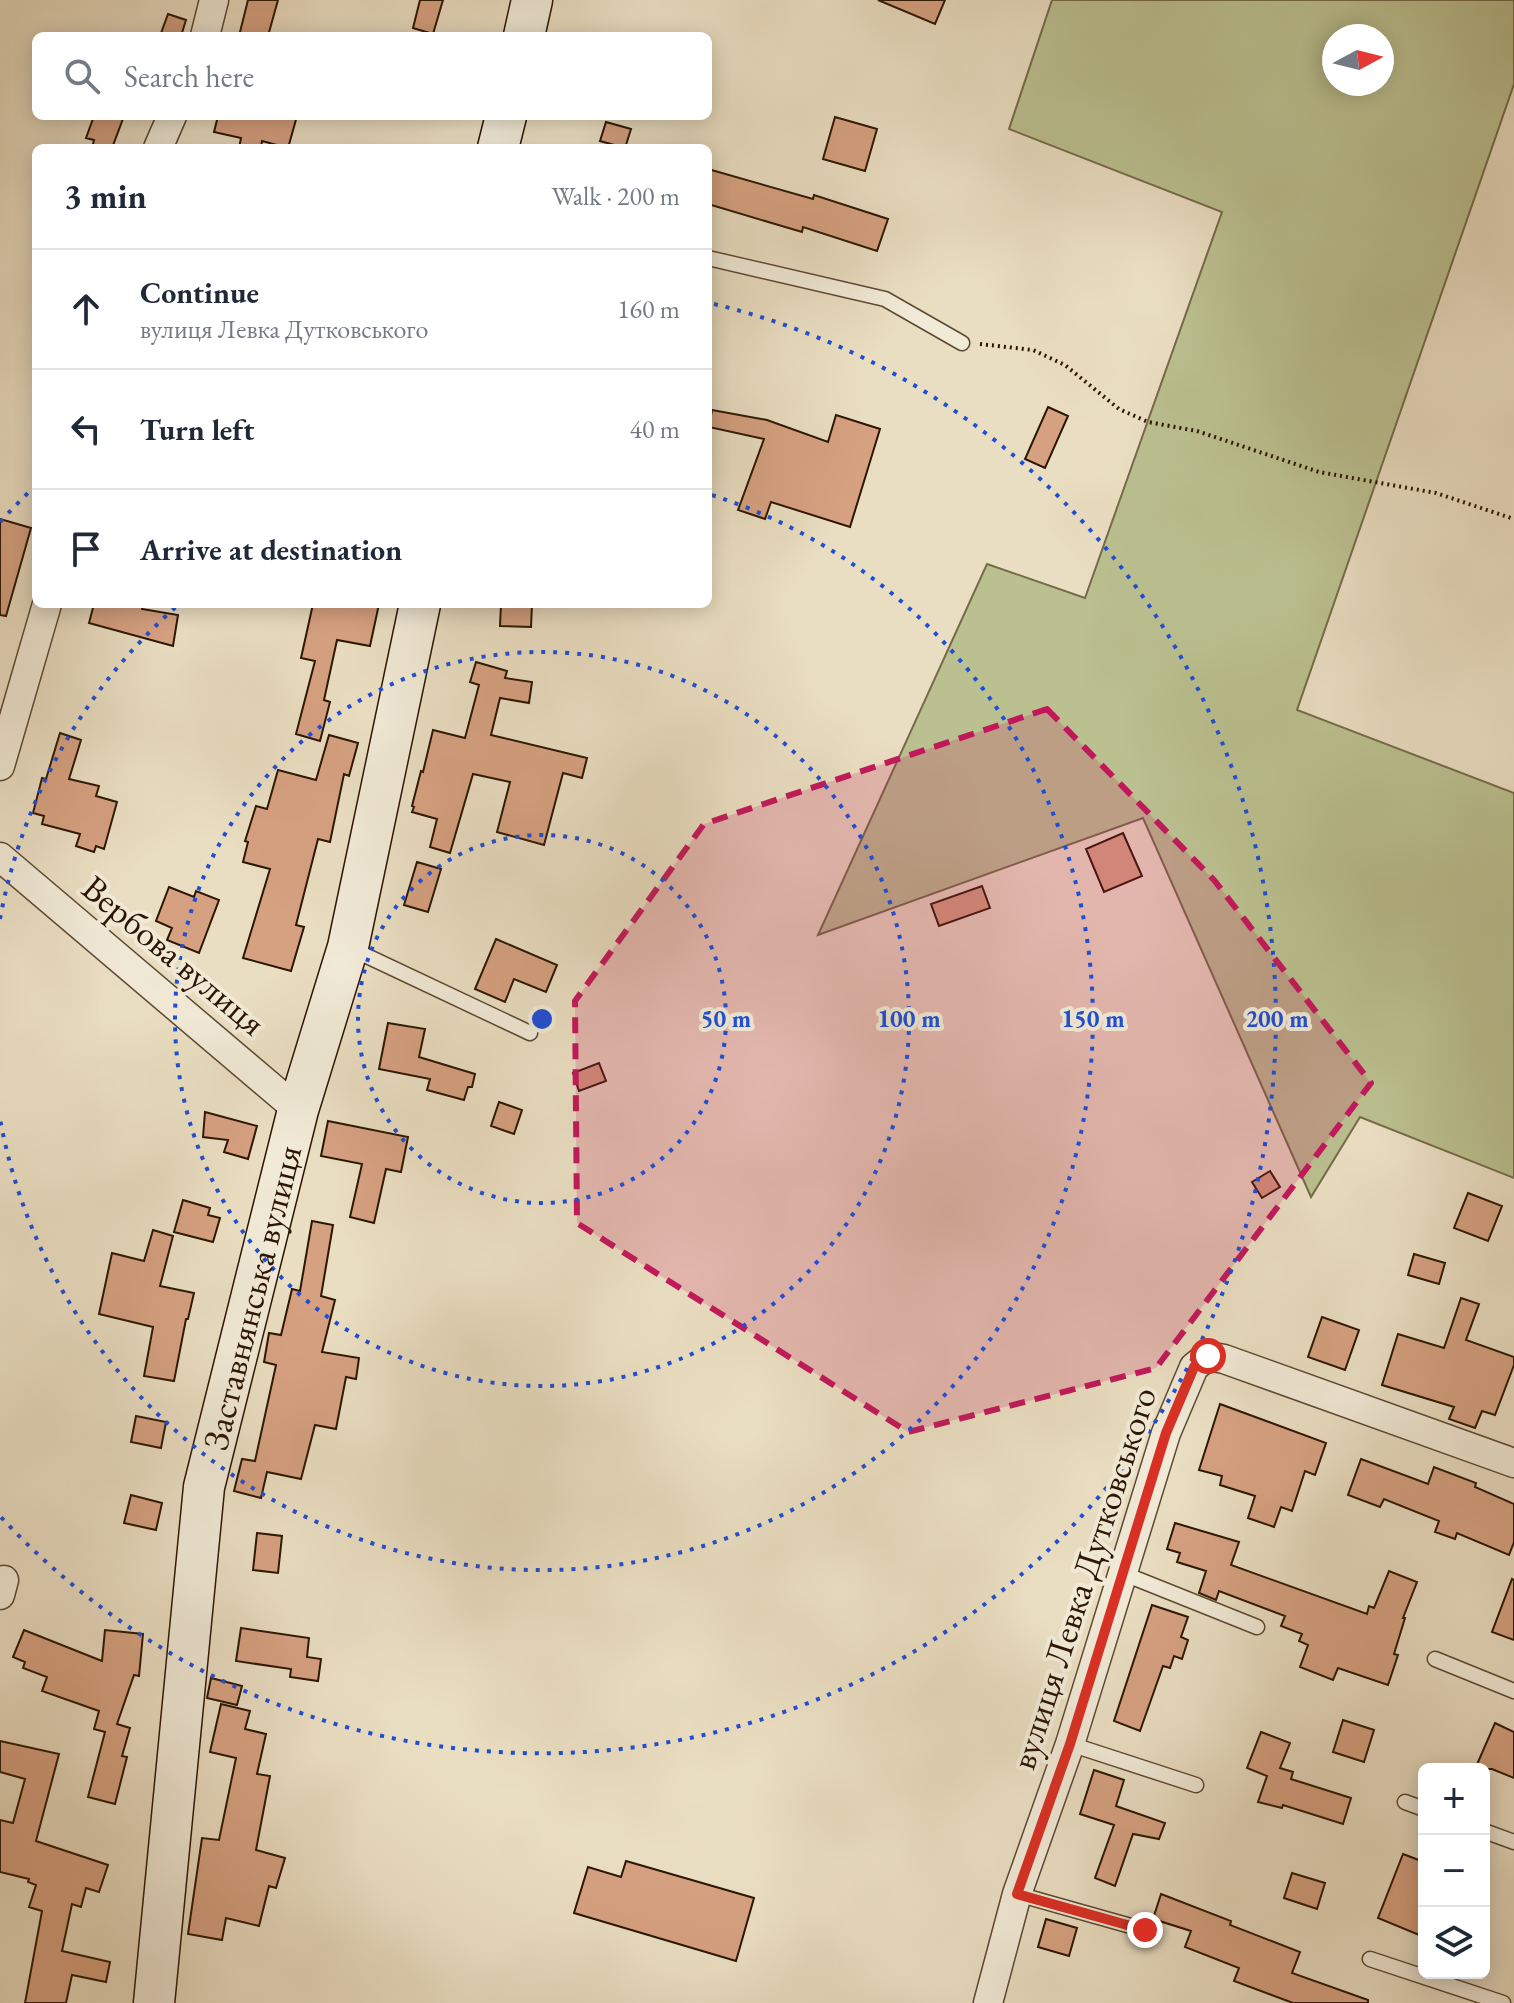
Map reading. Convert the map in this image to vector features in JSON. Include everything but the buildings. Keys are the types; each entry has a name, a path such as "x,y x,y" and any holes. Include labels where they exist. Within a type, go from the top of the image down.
{"street":[{"path":"206,32 214,0"},
{"path":"525,32 532,0"},
{"path":"160,144 170,120"},
{"path":"499,144 505,120"},
{"path":"0,766 46,608"},
{"name":"Заставнянська вулиця","path":"154,2003 204,1487 298,1110 348,947 419,608"},
{"name":"Вербова вулиця","path":"0,857 298,1110"},
{"name":"вулиця Левка Дутковського","path":"988,2003 1017,1894 1070,1744 1166,1433 1194,1367 1208,1356 1224,1359 1514,1463"}],"lane":[{"path":"712,259 885,299 962,343"},
{"path":"348,947 530,1033"},
{"path":"1122,1573 1257,1627"},
{"path":"1435,1659 1514,1691"},
{"path":"1070,1744 1196,1785"},
{"path":"1405,1802 1418,1807"},
{"path":"1490,1833 1514,1842"},
{"path":"1017,1894 1145,1930"},
{"path":"1370,1959 1503,2003"}],"path":[{"path":"962,343 1033,350 1065,365 1119,409 1148,422 1197,431 1319,472 1436,493 1514,519"}],"highlighted area":[{"path":"1047,709 1214,880 1371,1083 1156,1368 908,1432 577,1223 575,1001 704,824"}],"green space":[{"path":"1052,0 1514,0 1514,84 1297,710 1514,793 1514,1178 1360,1117 1311,1197 1143,818 818,935 987,564 1085,598 1222,212 1009,129"}],"route":[{"path":"1145,1930 1017,1894 1070,1744 1166,1433 1194,1367 1208,1356"}]}
